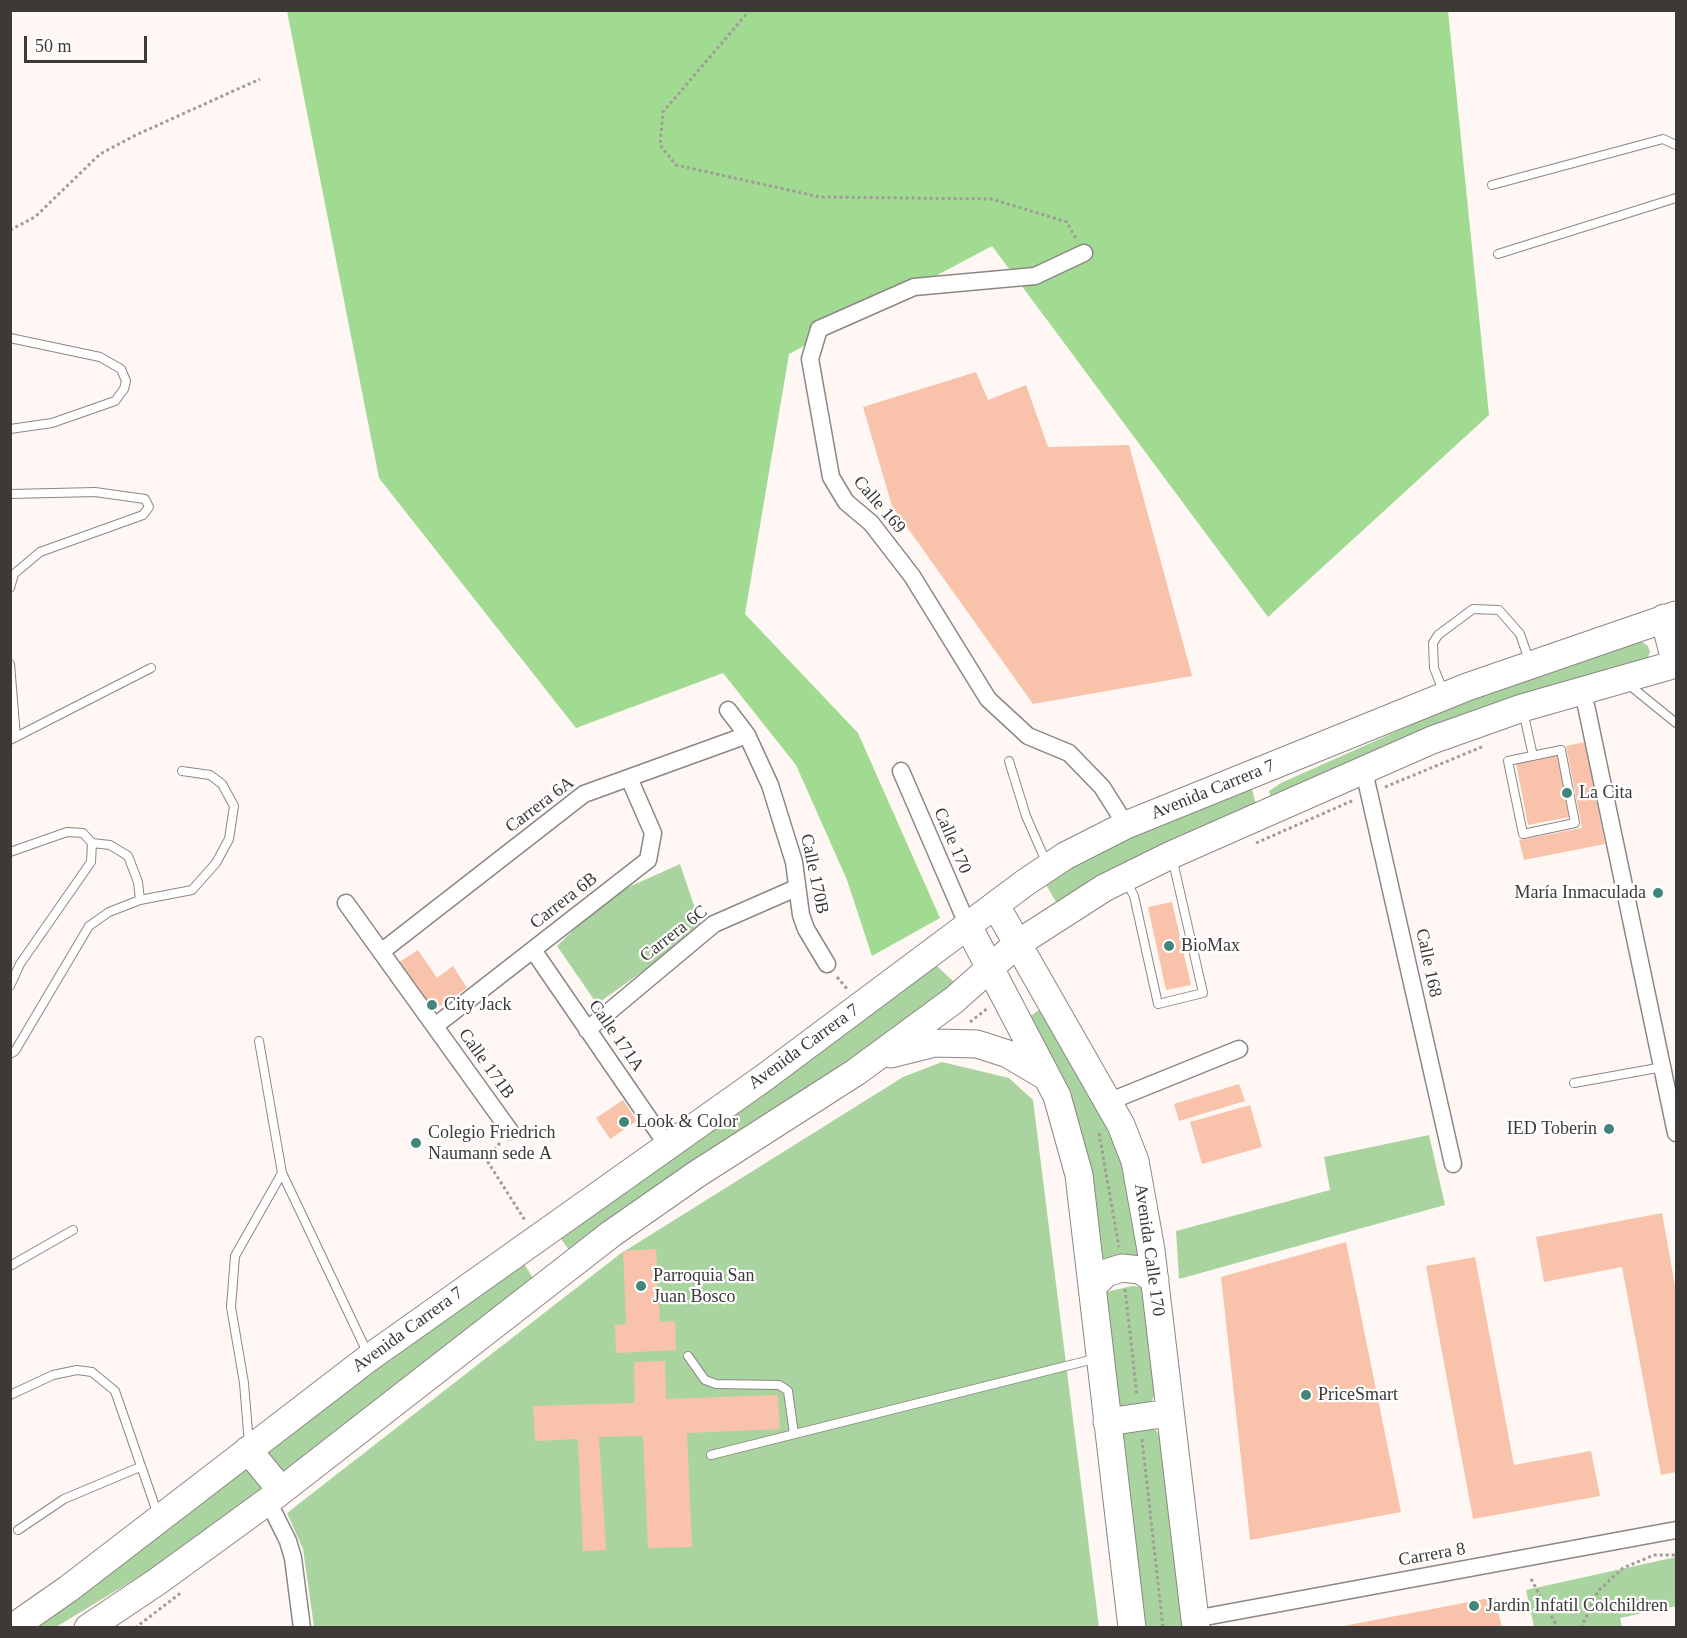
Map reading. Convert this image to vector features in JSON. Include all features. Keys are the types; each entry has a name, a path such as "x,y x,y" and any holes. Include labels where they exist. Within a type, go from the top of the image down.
{"main road":[{"name":"Avenida Carrera 7","path":"12,1628 68,1589 531,1232 667,1144 1049,867 1126,825 1445,696 1670,616"},
{"path":"88,1628 158,1581 274,1496 561,1272 697,1174 875,1058 954,1000 989,966 1017,944 1104,888 1171,855 1431,740 1522,708 1676,664 1670,616"},
{"path":"1268,769 1261,781 1262,796 1277,809"},
{"name":"Avenida Calle 170","path":"996,906 1121,1125 1139,1176 1155,1280 1195,1623"},
{"path":"968,926 1048,1077 1066,1121 1079,1174 1132,1628"},
{"path":"875,1058 934,1043 977,1044 1008,1054 1048,1077"},
{"path":"531,1232 561,1272"},
{"path":"1093,1286 1106,1273 1122,1268 1140,1270 1155,1280"},
{"path":"1107,1422 1169,1413"},
{"path":"248,1450 274,1496"}],"street":[{"name":"Calle 169","path":"1084,253 1035,276 915,287 819,329 810,359 831,477 846,502 871,523 912,576 988,699 1028,736 1069,753 1102,787 1126,825"},
{"path":"1583,691 1677,1133"},
{"name":"Calle 170B","path":"728,710 747,735 770,785 794,862 796,888 806,929 826,964"},
{"name":"Carrera 6A","path":"381,952 585,794 747,735"},
{"name":"Calle 170","path":"901,771 968,926"},
{"name":"Calle 168","path":"1364,771 1453,1164"},
{"name":"Carrera 6B","path":"435,1026 650,857 653,833 629,778"},
{"name":"Carrera 6C","path":"587,1030 714,924 796,888"},
{"name":"Calle 171B","path":"346,903 510,1131"},
{"name":"Calle 171A","path":"533,950 667,1144"},
{"path":"1108,1102 1239,1050"},
{"path":"274,1496 293,1558 302,1628"},
{"name":"Carrera 8","path":"1195,1623 1677,1530"}],"lane":[{"path":"1492,185 1663,139 1677,145"},
{"path":"1498,254 1677,198"},
{"path":"10,338 100,357 121,369 126,381 124,389 115,401 52,423 10,429"},
{"path":"10,494 95,492 144,499 149,507 143,515 40,552 14,574 10,588"},
{"path":"1445,696 1434,668 1433,643 1438,635 1473,609 1499,610 1520,634 1531,664"},
{"path":"10,664 13,738 151,668"},
{"path":"1622,679 1677,723"},
{"path":"1522,708 1533,756"},
{"path":"1561,750 1575,823 1523,834 1508,761 1533,756 1561,750"},
{"path":"1009,761 1026,816 1049,867"},
{"path":"10,1054 15,1051 89,926 109,912 140,900 192,890 216,863 229,839 234,806 222,784 210,775 183,771"},
{"path":"10,852 68,831 83,832 92,843 91,862 20,964 10,986"},
{"path":"92,843 110,844 128,856 138,882 140,900"},
{"path":"1125,878 1134,896 1158,1004 1203,993 1171,855"},
{"path":"259,1041 282,1173 370,1357"},
{"path":"1575,1083 1663,1067"},
{"path":"248,1450 244,1383 231,1307 235,1257 282,1173"},
{"path":"10,1266 73,1230"},
{"path":"688,1356 705,1380 716,1384 779,1385 784,1388 790,1401 794,1434"},
{"path":"711,1455 1100,1358"},
{"path":"10,1395 53,1375 77,1370 92,1372 116,1391 159,1519"},
{"path":"18,1530 64,1499 140,1467"}],"path":[{"path":"750,10 663,112 660,145 676,165 820,197 992,199 1067,222 1084,253"},
{"path":"10,230 35,217 100,154 136,135 260,79"},
{"path":"826,964 860,1006"},
{"path":"962,1028 990,1006"},
{"path":"510,1131 486,1159 531,1232"},
{"path":"1581,1628 1598,1591 1623,1568 1654,1556 1677,1555"},
{"path":"1531,1579 1558,1628"}],"green space":[{"path":"287,11 1448,11 1489,415 1268,617 992,246 789,354 745,614 858,733 940,918 872,956 847,880 796,765 723,673 576,728 379,478"},
{"path":"1641,641 1648,646 1650,652 1647,659 1271,798 1269,791 1281,783 1431,716 1492,691"},
{"path":"1252,789 1257,809 1087,884 1056,902 1045,883 1074,864 1126,838"},
{"path":"680,864 702,929 597,1004 557,946 609,896"},
{"path":"937,966 955,983 900,1025 812,1086 727,1138 569,1250 559,1236 745,1107"},
{"path":"1042,1008 1081,1082 1105,1117 1124,1157 1141,1259 1099,1266 1023,1021"},
{"path":"942,1062 1009,1078 1033,1100 1099,1627 314,1627 303,1549 287,1513 620,1254 903,1077"},
{"path":"1429,1135 1445,1205 1179,1279 1176,1231 1330,1190 1324,1157"},
{"path":"523,1262 533,1278 283,1475 265,1449"},
{"path":"1132,1286 1142,1287 1156,1392 1150,1405 1120,1411 1106,1292"},
{"path":"1146,1426 1156,1430 1163,1443 1184,1627 1142,1627 1122,1430"},
{"path":"243,1463 267,1490 165,1561 56,1627 30,1628"},
{"path":"1676,1557 1676,1606 1620,1618 1622,1627 1534,1627 1526,1590"}],"building":[{"path":"976,372 988,400 1026,385 1048,447 1129,445 1192,676 1033,704 892,506 863,407"},
{"path":"1585,742 1605,844 1524,860 1519,840 1582,828 1566,746"},
{"path":"1558,755 1569,817 1528,825 1516,763"},
{"name":"BioMax","path":"1172,902 1191,985 1166,990 1148,907"},
{"path":"418,950 437,978 453,966 467,988 431,1012 398,963"},
{"path":"1239,1084 1245,1101 1179,1121 1174,1104"},
{"path":"623,1100 637,1121 610,1139 596,1118"},
{"path":"1250,1105 1262,1147 1202,1164 1190,1122"},
{"path":"1662,1213 1676,1291 1676,1472 1661,1475 1622,1267 1544,1282 1536,1237"},
{"name":"PriceSmart","path":"1346,1242 1401,1512 1250,1540 1221,1277"},
{"name":"Parroquia San Juan Bosco","path":"656,1249 660,1322 675,1321 676,1350 616,1353 615,1325 626,1324 623,1251"},
{"path":"1475,1257 1514,1465 1591,1451 1600,1496 1473,1519 1426,1266"},
{"path":"665,1361 666,1399 778,1395 780,1429 687,1433 692,1547 648,1548 643,1436 599,1437 606,1550 583,1551 578,1439 535,1441 533,1406 635,1403 634,1362"},
{"name":"Jardin Infatil Colchildren","path":"1495,1597 1502,1628 1343,1628 1343,1626"}],"place":[{"name":"La Cita","path":"1567,793"},
{"name":"María Inmaculada","path":"1658,893"},
{"name":"BioMax","path":"1169,946"},
{"name":"City Jack","path":"432,1005"},
{"name":"Look & Color","path":"624,1122"},
{"name":"IED Toberin","path":"1609,1129"},
{"name":"Colegio Friedrich Naumann sede A","path":"416,1143"},
{"name":"Parroquia San Juan Bosco","path":"641,1286"},
{"name":"PriceSmart","path":"1306,1395"},
{"name":"Jardin Infatil Colchildren","path":"1474,1606"}]}
